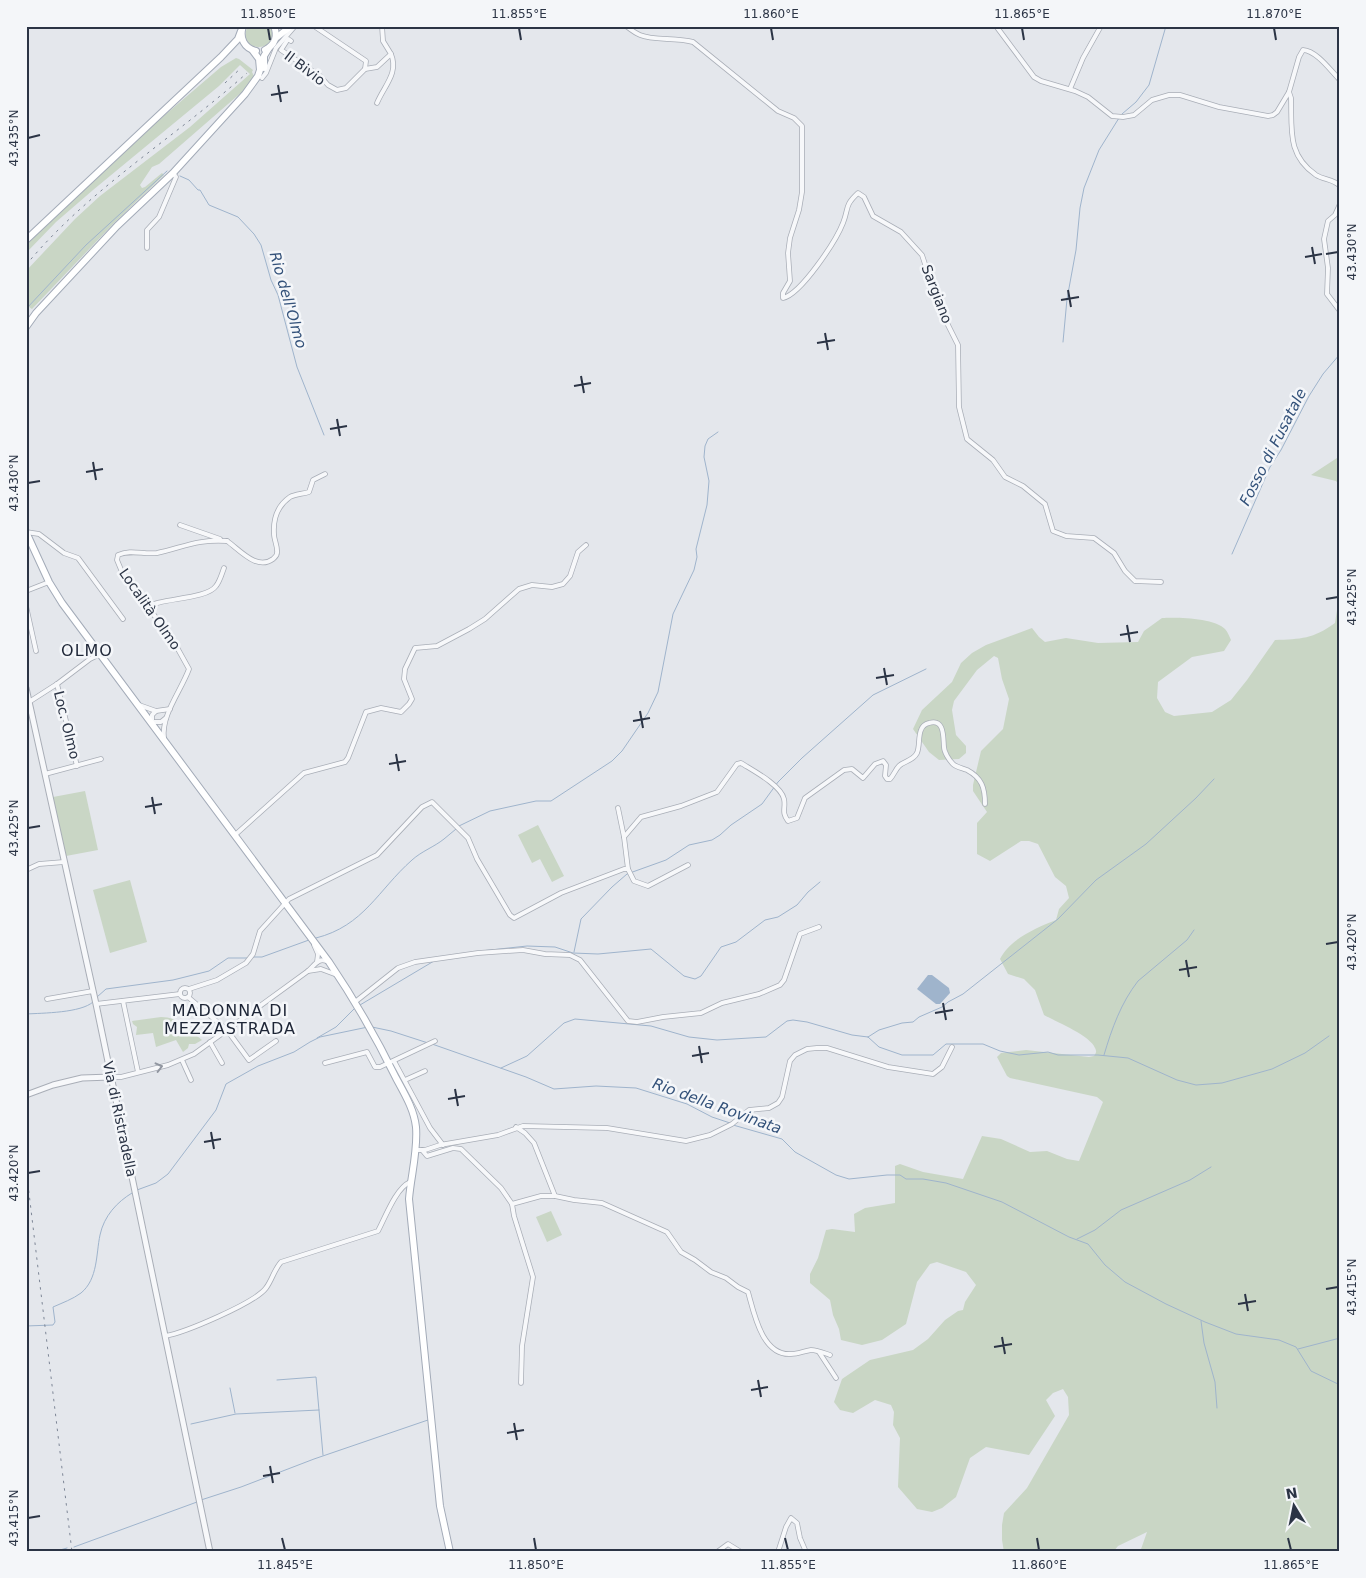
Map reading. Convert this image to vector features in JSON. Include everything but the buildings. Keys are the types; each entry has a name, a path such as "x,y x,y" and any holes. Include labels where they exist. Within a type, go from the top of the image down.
{"main road":[{"path":"274,26 276,38"},
{"path":"278,26 283,26"},
{"path":"179,166 192,157 248,96 262,78 264,56 269,48 276,38 293,26"},
{"path":"26,327 36,312 117,226 173,173 253,84 258,76 260,64 257,55 241,37 242,29"},
{"path":"26,240 221,57 238,39 242,29"},
{"path":"221,57 238,46 259,52 269,48"},
{"path":"26,532 49,582 62,603 338,975 391,1062 412,1111 419,1150 410,1182 409,1199 440,1506 450,1552"}],"street":[{"path":"262,78 276,48 293,26"},
{"path":"314,26 363,58 366,65 365,69"},
{"path":"377,103 389,82 394,68 391,54 382,41 382,26"},
{"name":"Sargiano","path":"626,26 640,35 649,38 681,39 693,42 778,111 794,118 802,126 802,192 799,210 790,238 788,253 790,280 783,293 783,298 795,292 830,249 843,223 848,203 858,193 864,197 873,216 901,232 922,255 940,309 958,345 959,407 967,439 993,460 1005,477 1023,486 1045,504 1052,531 1066,536 1094,538 1114,553 1124,572 1135,581 1160,582"},
{"path":"996,26 1021,61 1041,81 1070,89 1088,97 1112,116 1134,115 1152,100 1169,95 1186,96 1219,107 1268,116 1273,115 1277,112 1289,92 1302,50 1306,50 1315,56 1340,80"},
{"path":"1070,89 1082,58 1102,26"},
{"name":"Il Bivio","path":"291,41 288,39 281,50 320,76 328,85 337,90 346,88 365,69 378,67 391,54"},
{"path":"1289,92 1291,98 1293,146 1304,166 1318,177 1336,182 1340,186"},
{"path":"147,248 147,230 159,217 176,177 173,173"},
{"path":"1340,204 1335,215 1328,221 1324,239 1328,268 1327,294 1340,311"},
{"path":"180,525 227,541 256,562 263,564 276,556 277,552 273,522 276,511 290,497 308,492 313,480 325,474"},
{"path":"26,532 38,534 64,553 78,558 123,619"},
{"name":"Località Olmo","path":"170,709 185,682 189,669 174,642 119,565 118,555 126,552 157,553 196,542 227,541"},
{"path":"235,835 304,773 345,762 366,712 380,708 400,712 409,704 412,699 404,679 405,669 415,648 437,646 469,629 485,619 519,589 532,585 552,587 562,584 570,576 578,552 586,545"},
{"path":"148,606 155,602 203,594 216,588 224,568"},
{"path":"26,591 49,582"},
{"path":"26,606 36,651"},
{"name":"Loc. Olmo","path":"29,702 100,654"},
{"name":"Loc. Olmo","path":"57,684 77,766"},
{"name":"Via di Ristradella","path":"26,688 96,1004 210,1552"},
{"path":"139,705 156,711 170,709"},
{"path":"165,740 164,725 170,709"},
{"path":"156,711 152,715 152,722 161,722 166,718"},
{"path":"624,837 641,817 681,806 717,792 737,764 741,763 773,784 780,792 784,799 783,808 788,821 797,818 805,798 844,770 852,769 863,778 875,764 883,761 886,765 885,776 887,779 890,779 900,766 910,761 917,753 921,729 926,723 934,722 943,730 945,738 944,747 947,756 954,764 981,780 985,790 985,804"},
{"name":"Loc. Olmo","path":"45,774 101,759"},
{"path":"180,994 183,988 189,990 217,980 248,961 260,931 289,899 377,855 422,806 432,802 468,838 477,859 510,915 514,918 560,893 628,869"},
{"path":"618,808 628,869 634,880 648,886 688,865"},
{"path":"26,870 39,864 64,862"},
{"path":"355,1002 398,968 415,962 523,950 545,954 570,955 580,960 628,1021 636,1022 701,1013 722,1003 759,994 780,985 784,980 800,934 819,927"},
{"path":"314,943 313,945 318,954 317,962"},
{"path":"26,1095 53,1085 82,1078 121,1077 182,1060 194,1054 308,971 317,962 324,960 328,962 321,969"},
{"path":"308,971 321,969 338,975"},
{"path":"188,997 190,994 189,990"},
{"path":"47,999 93,991"},
{"path":"180,994 183,998 188,997 227,1030 248,1060 276,1041"},
{"path":"96,1004 180,994"},
{"path":"123,1001 138,1072"},
{"path":"325,1063 368,1052 375,1067 391,1062 435,1040"},
{"path":"210,1042 222,1063"},
{"path":"419,1150 498,1135 523,1126 607,1128 686,1141 710,1135 732,1124 749,1110 769,1108 778,1103 782,1097 790,1061 795,1055 806,1049 827,1048 888,1067 933,1074 942,1067 952,1047"},
{"path":"182,1060 191,1080"},
{"path":"391,1062 405,1080 430,1128 443,1145"},
{"path":"405,1080 425,1071"},
{"path":"516,1127 534,1143 556,1196"},
{"path":"419,1150 427,1156 454,1148 461,1150 501,1188 512,1204 533,1277 522,1346 521,1383"},
{"path":"164,1336 177,1334 249,1300 266,1289 275,1268 281,1262 378,1232 400,1190 405,1184 410,1182"},
{"path":"512,1204 541,1196 556,1196 602,1203 667,1232 681,1252 711,1272 726,1278 748,1292 766,1341 777,1351 792,1354 810,1350 830,1354"},
{"path":"819,1352 836,1378"},
{"path":"778,1552 791,1518 797,1523 800,1538 806,1552"},
{"path":"717,1552 728,1544 741,1552"}],"green space":[{"path":"248,26 270,26 272,35 270,42 265,46 252,46 247,42 245,35"},
{"path":"236,58 253,70 254,76 243,91 159,164 152,167 140,185 142,188 162,173 164,175 115,222 32,309 26,305 26,271 75,219 100,196 190,127 250,74 240,65 219,86 56,222 26,253 26,245 138,138 221,67"},
{"path":"1340,456 1340,486 1336,481 1311,475"},
{"path":"1340,605 1340,1552 1140,1552 1147,1532 1118,1546 1113,1552 1004,1552 1002,1525 1004,1513 1027,1488 1069,1415 1068,1397 1063,1389 1053,1393 1046,1400 1055,1416 1029,1455 986,1447 970,1458 956,1497 942,1508 932,1512 917,1509 898,1487 900,1438 893,1425 894,1412 891,1405 875,1400 853,1413 840,1410 834,1402 842,1379 870,1360 913,1350 928,1339 945,1320 958,1311 963,1310 965,1302 976,1285 966,1272 937,1262 930,1264 917,1282 906,1324 882,1340 862,1345 841,1340 830,1300 810,1283 810,1274 818,1258 826,1230 855,1232 854,1214 865,1208 895,1203 895,1166 900,1164 923,1172 963,1179 982,1136 1001,1139 1030,1152 1047,1151 1067,1159 1079,1161 1103,1102 1097,1097 1010,1078 997,1057 1001,1053 1026,1050 1089,1057 1094,1056 1096,1053 1092,1043 1087,1039 1044,1015 1035,990 1024,979 1008,974 1000,959 1004,952 1017,940 1056,920 1059,909 1069,898 1066,886 1055,877 1038,844 1021,841 990,861 977,854 977,823 987,812 973,791 973,785 981,751 1003,729 1009,699 1002,679 998,658 994,656 977,670 954,701 952,710 956,735 966,746 966,753 959,759 939,760 929,752 913,729 922,710 952,682 961,663 972,653 986,645 1032,628 1045,642 1066,638 1098,643 1138,642 1144,631 1162,618 1205,620 1220,625 1228,633 1231,640 1224,651 1192,657 1158,682 1157,698 1165,712 1174,716 1212,712 1231,700 1275,640 1300,638 1320,632 1335,623 1337,610"},
{"path":"85,791 98,850 66,856 53,797"},
{"path":"538,825 564,876 552,882 540,859 532,863 518,835"},
{"path":"130,880 147,942 110,953 93,890"},
{"path":"161,1017 173,1019 188,1028 202,1040 195,1044 189,1044 188,1048 183,1052 176,1040 156,1047 153,1033 136,1035 137,1027 132,1021"},
{"path":"551,1211 562,1235 547,1242 536,1217"}],"water":[{"path":"928,975 932,975 949,988 950,993 940,1004 936,1004 917,989"}],"waterway":[{"path":"1122,114 1136,102 1149,85 1166,26"},
{"path":"1063,342 1067,299 1084,188 1099,150 1119,118"},
{"name":"Rio dell'Olmo","path":"27,308 86,245 167,171"},
{"name":"Rio dell'Olmo","path":"180,176 189,180 200,190 209,205 238,217 254,234 261,245 271,280 278,295 297,367 324,435"},
{"name":"Fosso di Fusatale","path":"1232,554 1270,467 1309,396 1323,374 1340,354"},
{"path":"459,826 490,811 536,801 551,801 612,761 622,751 648,713 658,692 673,614 694,570 697,557 696,549 707,505 709,481 704,457 705,446 708,439 718,432"},
{"path":"574,952 581,919 627,874 666,860 689,845 712,840 720,835 731,825 762,804 778,782 802,758 873,695 926,669"},
{"path":"868,1037 879,1030 902,1023 913,1022 963,994 1058,919 1096,880 1146,844 1214,779"},
{"path":"316,938 333,932 359,916 412,860 456,829"},
{"path":"481,951 527,946 555,947 573,953 598,954 651,949 684,976 695,979 701,976 721,947 736,942 765,920 778,917 797,905 820,882"},
{"path":"1104,1055 1118,1016 1138,981 1187,940 1194,930"},
{"path":"251,957 262,957 309,940"},
{"path":"97,997 106,989 173,980 209,971 228,958 247,958"},
{"path":"360,1005 434,961"},
{"path":"26,1014 71,1010 87,1006 93,1002"},
{"path":"317,1038 336,1027 354,1009"},
{"path":"501,1068 527,1056 564,1023 575,1019 651,1026 689,1037 717,1040 766,1037 787,1021 793,1020 807,1022 852,1035 868,1037"},
{"path":"137,1190 156,1183 168,1174 216,1110 226,1084 258,1066 294,1052 320,1037 368,1027"},
{"path":"372,1027 428,1043"},
{"path":"868,1037 879,1047 902,1055 933,1055 946,1044 983,1044 1000,1051 1019,1055 1048,1052 1058,1055 1098,1055 1128,1058 1177,1080 1196,1085 1222,1083 1272,1069 1305,1053 1329,1036"},
{"name":"Rio della Rovinata","path":"432,1044 526,1077 554,1089 596,1086 636,1088 687,1104 712,1117 730,1123"},
{"name":"Rio della Rovinata","path":"733,1125 782,1139 795,1152 836,1175 849,1179 900,1175 906,1179 923,1179 946,1183 1002,1202 1069,1237 1088,1244 1105,1265 1125,1282 1166,1304 1236,1334 1279,1340 1296,1347 1311,1371 1340,1385"},
{"path":"1077,1239 1095,1230 1121,1210 1190,1180 1211,1167"},
{"path":"26,1326 53,1325 55,1322 53,1307 75,1297 87,1287 93,1274 102,1228 116,1205 132,1193"},
{"path":"1201,1321 1204,1343 1215,1382 1217,1408"},
{"path":"1298,1349 1340,1338"},
{"path":"277,1380 316,1377 323,1455"},
{"path":"230,1388 235,1413"},
{"path":"191,1424 236,1414 319,1410"},
{"path":"201,1500 428,1420"},
{"path":"74,1547 197,1502"},
{"path":"53,1552 67,1548"}],"railway":[{"path":"225,83 241,68"},
{"path":"26,265 77,212 104,188 247,73"},
{"path":"26,1168 72,1552"}],"district":[{"name":"OLMO","path":"87,650"},
{"name":"MADONNA DI MEZZASTRADA","path":"230,1019"}]}
